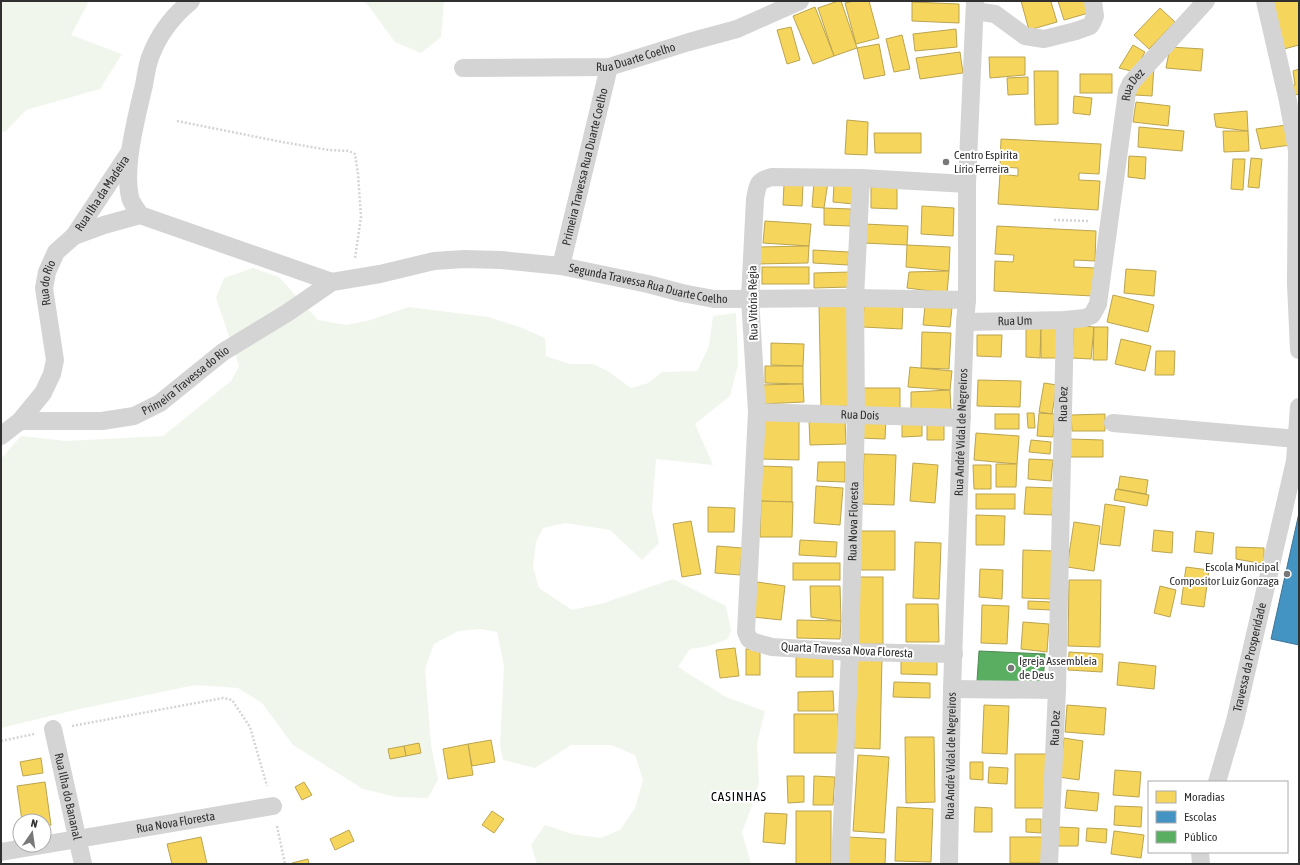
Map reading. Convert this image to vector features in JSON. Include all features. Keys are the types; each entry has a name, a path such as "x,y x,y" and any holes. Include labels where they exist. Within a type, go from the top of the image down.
{"street":[{"path":"191,1 168,24 151,55 130,151 128,181 130,198 140,215 332,282"},
{"name":"Rua Duarte Coelho","path":"463,68 609,67 737,29 800,1"},
{"name":"Rua Dez","path":"1049,864 1057,690 1065,320 1086,318 1092,315 1098,304 1127,92 1131,83 1206,1"},
{"path":"1265,1 1288,101 1297,150 1296,284 1299,350"},
{"path":"975,6 995,14 1025,36 1044,39 1090,26 1098,3"},
{"name":"Rua André Vidal de Negreiros","path":"949,864 952,689 967,300 966,184 975,6"},
{"name":"Primeira Travessa Rua Duarte Coelho","path":"561,266 609,67"},
{"name":"Rua Ilha da Madeira","path":"74,236 130,151"},
{"name":"Rua Vitória Régia","path":"746,632 757,412 750,298 755,199 758,186 762,180 772,177 862,178 966,184"},
{"name":"Rua Nova Floresta","path":"840,864 850,652 856,415 855,298 862,178"},
{"name":"Rua do Rio","path":"20,421 43,393 52,374 55,360 44,288 47,272 56,252 74,236 104,225 140,215"},
{"name":"Segunda Travessa Rua Duarte Coelho","path":"332,282 380,274 434,261 464,259 501,260 561,266 714,299 855,298 967,300"},
{"name":"Primeira Travessa do Rio","path":"20,421 102,421 134,416 160,404 222,352 287,313 332,282"},
{"name":"Rua Um","path":"965,322 1065,320"},
{"name":"Travessa da Prosperidade","path":"1217,781 1235,721 1297,462 1299,407"},
{"name":"Rua Dois","path":"757,412 962,418"},
{"path":"1,436 20,421"},
{"path":"1113,423 1297,439"},
{"name":"Quarta Travessa Nova Floresta","path":"746,632 749,638 754,642 768,646 850,652 954,654"},
{"path":"952,689 1057,690"},
{"name":"Rua Ilha do Bananal","path":"53,729 83,864"},
{"name":"Rua Nova Floresta","path":"1,852 273,806"},
{"path":"1200,853 1201,864"}],"path":[{"path":"177,121 288,143 329,150 349,151 355,154 361,217 355,258 358,267 364,276"},
{"path":"1054,220 1109,222"},
{"path":"1,741 53,729 223,698 232,700 250,727 273,806 285,864"}],"shaded area":[{"path":"1,1 89,1 71,35 122,54 100,89 26,110 5,132 1,131"},
{"path":"363,1 444,1 441,37 421,53 395,42 368,5"},
{"path":"253,268 279,277 318,320 347,325 370,320 409,307 488,317 520,327 545,338 546,356 569,364 593,364 609,372 631,388 648,383 662,372 697,371 709,346 713,316 736,313 738,365 730,396 695,424 713,465 656,459 652,510 659,543 642,560 610,530 565,523 543,528 536,542 533,567 539,588 572,610 604,603 673,579 726,606 731,630 728,639 709,646 690,649 678,667 726,697 765,711 757,743 759,782 742,832 751,864 537,864 531,845 545,825 572,834 601,838 620,830 635,808 643,780 635,755 611,745 571,745 535,768 503,760 500,746 504,666 497,632 481,629 458,631 434,644 425,669 431,744 438,780 428,798 396,797 363,789 293,745 262,703 238,688 195,685 75,710 1,728 1,459 21,436 66,441 163,436 231,381 239,366 216,298 224,278"}],"building: Moradias":[{"path":"841,1 857,48 834,56 818,8"},
{"path":"854,1 869,1 879,38 856,44 845,3"},
{"path":"1021,1 1054,1 1051,2 1057,22 1029,30"},
{"path":"1058,1 1089,1 1092,12 1064,20"},
{"path":"1271,1 1299,1 1299,45 1284,49"},
{"path":"912,2 959,4 959,23 912,21"},
{"path":"815,7 834,56 813,64 793,16"},
{"path":"1160,8 1175,22 1149,49 1134,35"},
{"path":"791,27 800,60 787,64 777,30"},
{"path":"956,29 957,47 915,51 913,34"},
{"path":"902,35 910,69 894,72 886,39"},
{"path":"879,44 885,75 864,79 857,48"},
{"path":"1133,45 1145,52 1135,72 1119,68"},
{"path":"1170,47 1203,49 1201,71 1166,68"},
{"path":"960,52 963,73 920,79 916,58"},
{"path":"989,57 1025,57 1025,75 990,78"},
{"path":"1154,66 1152,96 1135,95 1138,82"},
{"path":"1299,69 1299,94 1291,96 1290,86 1295,85 1293,71"},
{"path":"1034,71 1058,71 1058,124 1035,125"},
{"path":"1080,74 1112,74 1112,93 1080,93"},
{"path":"1028,77 1028,94 1008,95 1007,78"},
{"path":"1074,96 1092,98 1090,115 1073,113"},
{"path":"1136,102 1170,106 1168,126 1133,122"},
{"path":"1247,111 1248,131 1216,127 1214,114"},
{"path":"847,120 868,122 867,155 845,154"},
{"path":"1287,125 1291,145 1261,149 1256,129"},
{"path":"1139,127 1184,131 1182,151 1138,147"},
{"path":"1223,131 1248,131 1249,151 1224,152"},
{"path":"874,133 921,133 921,153 875,153"},
{"path":"1001,139 1101,144 1099,174 1079,173 1079,180 1100,181 1098,210 998,204 1000,174 1018,176 1018,168 1000,167"},
{"path":"1129,156 1146,157 1145,179 1128,177"},
{"path":"1251,158 1262,159 1259,188 1248,187"},
{"path":"1233,159 1245,159 1243,190 1231,189"},
{"path":"814,181 828,182 824,208 812,207"},
{"path":"784,184 803,185 802,206 783,205"},
{"path":"834,184 854,185 853,204 833,202"},
{"path":"871,187 897,187 897,209 871,208"},
{"path":"922,206 954,208 953,236 921,234"},
{"path":"824,208 851,209 850,226 824,225"},
{"path":"765,221 811,224 809,246 763,243"},
{"path":"864,224 908,226 907,245 863,243"},
{"path":"997,226 1096,231 1095,261 1074,260 1074,267 1095,268 1093,296 994,291 995,261 1013,262 1014,255 995,254"},
{"path":"907,245 950,247 949,271 906,267"},
{"path":"809,246 808,263 757,264 758,247"},
{"path":"813,250 849,252 848,265 813,263"},
{"path":"762,267 809,267 809,284 762,284"},
{"path":"1126,269 1156,271 1154,296 1124,293"},
{"path":"949,271 947,293 907,288 909,272"},
{"path":"850,272 850,287 814,288 814,273"},
{"path":"1113,295 1154,305 1148,332 1107,322"},
{"path":"864,304 903,306 902,329 863,327"},
{"path":"819,305 847,305 850,406 821,407"},
{"path":"925,306 952,308 950,327 923,325"},
{"path":"1074,325 1094,327 1091,359 1072,358"},
{"path":"1026,326 1041,326 1040,358 1026,357"},
{"path":"1041,326 1057,326 1057,358 1041,358"},
{"path":"1094,327 1108,327 1107,360 1093,360"},
{"path":"922,332 951,333 949,369 921,368"},
{"path":"977,335 1002,335 1001,357 977,356"},
{"path":"1121,339 1151,346 1145,371 1115,364"},
{"path":"771,343 804,344 803,366 771,365"},
{"path":"1156,351 1175,351 1174,375 1155,375"},
{"path":"765,366 803,366 803,384 765,383"},
{"path":"910,367 952,371 950,390 908,387"},
{"path":"978,380 1021,381 1020,407 977,406"},
{"path":"1044,383 1057,385 1052,414 1039,412"},
{"path":"803,384 804,402 761,404 760,385"},
{"path":"863,388 900,388 900,409 863,408"},
{"path":"950,390 951,410 911,411 911,392"},
{"path":"1027,413 1034,413 1035,428 1028,428"},
{"path":"1039,413 1055,414 1053,437 1037,436"},
{"path":"995,414 1019,414 1019,429 995,429"},
{"path":"1105,414 1105,431 1072,431 1071,415"},
{"path":"762,417 799,418 799,460 762,459"},
{"path":"860,417 886,418 885,439 859,438"},
{"path":"845,419 846,444 810,445 809,420"},
{"path":"922,421 922,436 902,437 902,422"},
{"path":"944,424 944,440 927,440 927,425"},
{"path":"976,433 1019,436 1017,464 974,460"},
{"path":"1070,439 1103,440 1103,457 1070,457"},
{"path":"1031,440 1051,442 1050,454 1029,452"},
{"path":"864,454 896,455 894,505 862,504"},
{"path":"1029,459 1053,460 1051,481 1028,479"},
{"path":"818,462 845,462 845,482 817,481"},
{"path":"913,463 938,465 935,503 910,501"},
{"path":"996,464 1017,464 1016,487 996,487"},
{"path":"973,465 991,465 991,489 974,489"},
{"path":"759,466 792,467 792,502 758,501"},
{"path":"1120,476 1148,480 1146,494 1118,489"},
{"path":"816,486 843,488 840,525 814,523"},
{"path":"1026,487 1054,488 1052,515 1024,514"},
{"path":"1116,489 1149,495 1147,506 1114,500"},
{"path":"976,494 1015,494 1015,509 976,509"},
{"path":"761,501 793,502 792,537 760,537"},
{"path":"1105,504 1125,507 1120,546 1100,544"},
{"path":"708,507 735,508 734,532 708,532"},
{"path":"976,515 1005,516 1004,545 976,545"},
{"path":"691,521 701,574 682,577 673,524"},
{"path":"1074,522 1100,526 1094,571 1067,567"},
{"path":"1154,530 1173,532 1172,553 1152,551"},
{"path":"860,531 895,531 895,570 860,570"},
{"path":"1196,531 1214,533 1212,554 1194,552"},
{"path":"800,540 837,542 836,557 799,555"},
{"path":"915,542 941,543 939,599 913,598"},
{"path":"717,546 742,548 740,575 715,573"},
{"path":"1236,547 1264,548 1264,564 1236,559"},
{"path":"1023,550 1053,551 1052,599 1022,598"},
{"path":"793,563 840,563 840,580 793,580"},
{"path":"1186,567 1209,570 1204,607 1181,604"},
{"path":"980,569 1003,570 1002,599 979,597"},
{"path":"856,577 883,577 883,644 856,644"},
{"path":"1069,580 1101,580 1100,647 1068,646"},
{"path":"757,582 785,586 781,620 753,617"},
{"path":"810,586 840,586 841,621 811,617"},
{"path":"1160,586 1176,590 1170,617 1154,613"},
{"path":"1028,601 1053,602 1052,610 1028,609"},
{"path":"906,604 938,604 939,642 906,642"},
{"path":"982,605 1009,606 1007,644 981,643"},
{"path":"797,620 841,621 840,639 797,638"},
{"path":"1023,622 1049,624 1047,652 1021,649"},
{"path":"735,648 739,676 720,678 716,650"},
{"path":"746,649 760,649 760,675 746,675"},
{"path":"796,651 833,652 833,677 796,677"},
{"path":"1069,652 1103,654 1102,672 1068,670"},
{"path":"901,656 937,658 937,675 901,674"},
{"path":"855,657 882,658 880,749 854,748"},
{"path":"1119,662 1156,666 1154,689 1117,685"},
{"path":"894,682 930,683 930,698 893,697"},
{"path":"833,691 834,711 798,711 798,692"},
{"path":"984,705 1009,706 1007,754 982,753"},
{"path":"1067,705 1106,708 1104,735 1065,732"},
{"path":"794,714 838,714 839,753 794,753"},
{"path":"905,737 934,737 935,802 906,803"},
{"path":"1064,738 1083,741 1079,780 1059,777"},
{"path":"491,740 495,762 472,766 468,744"},
{"path":"419,743 421,753 406,756 404,746"},
{"path":"468,744 473,775 448,779 443,749"},
{"path":"404,746 406,756 390,759 388,749"},
{"path":"1015,754 1046,754 1046,808 1015,808"},
{"path":"858,755 889,757 884,833 853,831"},
{"path":"41,758 43,773 23,776 20,762"},
{"path":"970,762 983,762 983,780 970,779"},
{"path":"989,767 1008,768 1007,784 988,783"},
{"path":"1115,770 1141,772 1139,797 1113,795"},
{"path":"787,776 804,776 804,802 788,803"},
{"path":"814,776 835,777 833,805 813,805"},
{"path":"45,782 49,813 21,813 17,786"},
{"path":"304,782 312,795 302,800 295,787"},
{"path":"1067,790 1099,793 1097,811 1065,808"},
{"path":"1115,806 1142,807 1141,827 1114,825"},
{"path":"897,807 933,809 931,862 895,861"},
{"path":"975,807 992,808 992,832 974,832"},
{"path":"492,811 504,819 494,833 482,825"},
{"path":"796,811 831,811 831,864 796,864"},
{"path":"765,813 787,814 785,844 763,842"},
{"path":"1026,819 1041,819 1041,833 1026,832"},
{"path":"1059,827 1079,828 1078,846 1058,846"},
{"path":"1087,828 1107,829 1106,843 1086,841"},
{"path":"349,830 354,841 335,850 330,839"},
{"path":"1114,831 1144,835 1141,858 1111,854"},
{"path":"201,837 207,864 172,864 167,844"},
{"path":"848,837 886,839 885,864 846,864"},
{"path":"1010,837 1042,837 1042,863 1010,863"},
{"path":"308,859 309,864 292,864 292,863"}],"building: Escolas":[{"path":"1299,513 1299,645 1271,639"}],"building: Público":[{"name":"Igreja Assembleia de Deus","path":"979,651 1045,654 1043,684 977,681"}],"place":[{"name":"Centro Espírita Lírio Ferreira","path":"946,162"},
{"name":"Escola Municipal Compositor Luiz Gonzaga","path":"1287,574"},
{"name":"Igreja Assembleia de Deus","path":"1011,668"}],"district":[{"name":"CASINHAS","path":"739,796"}]}
